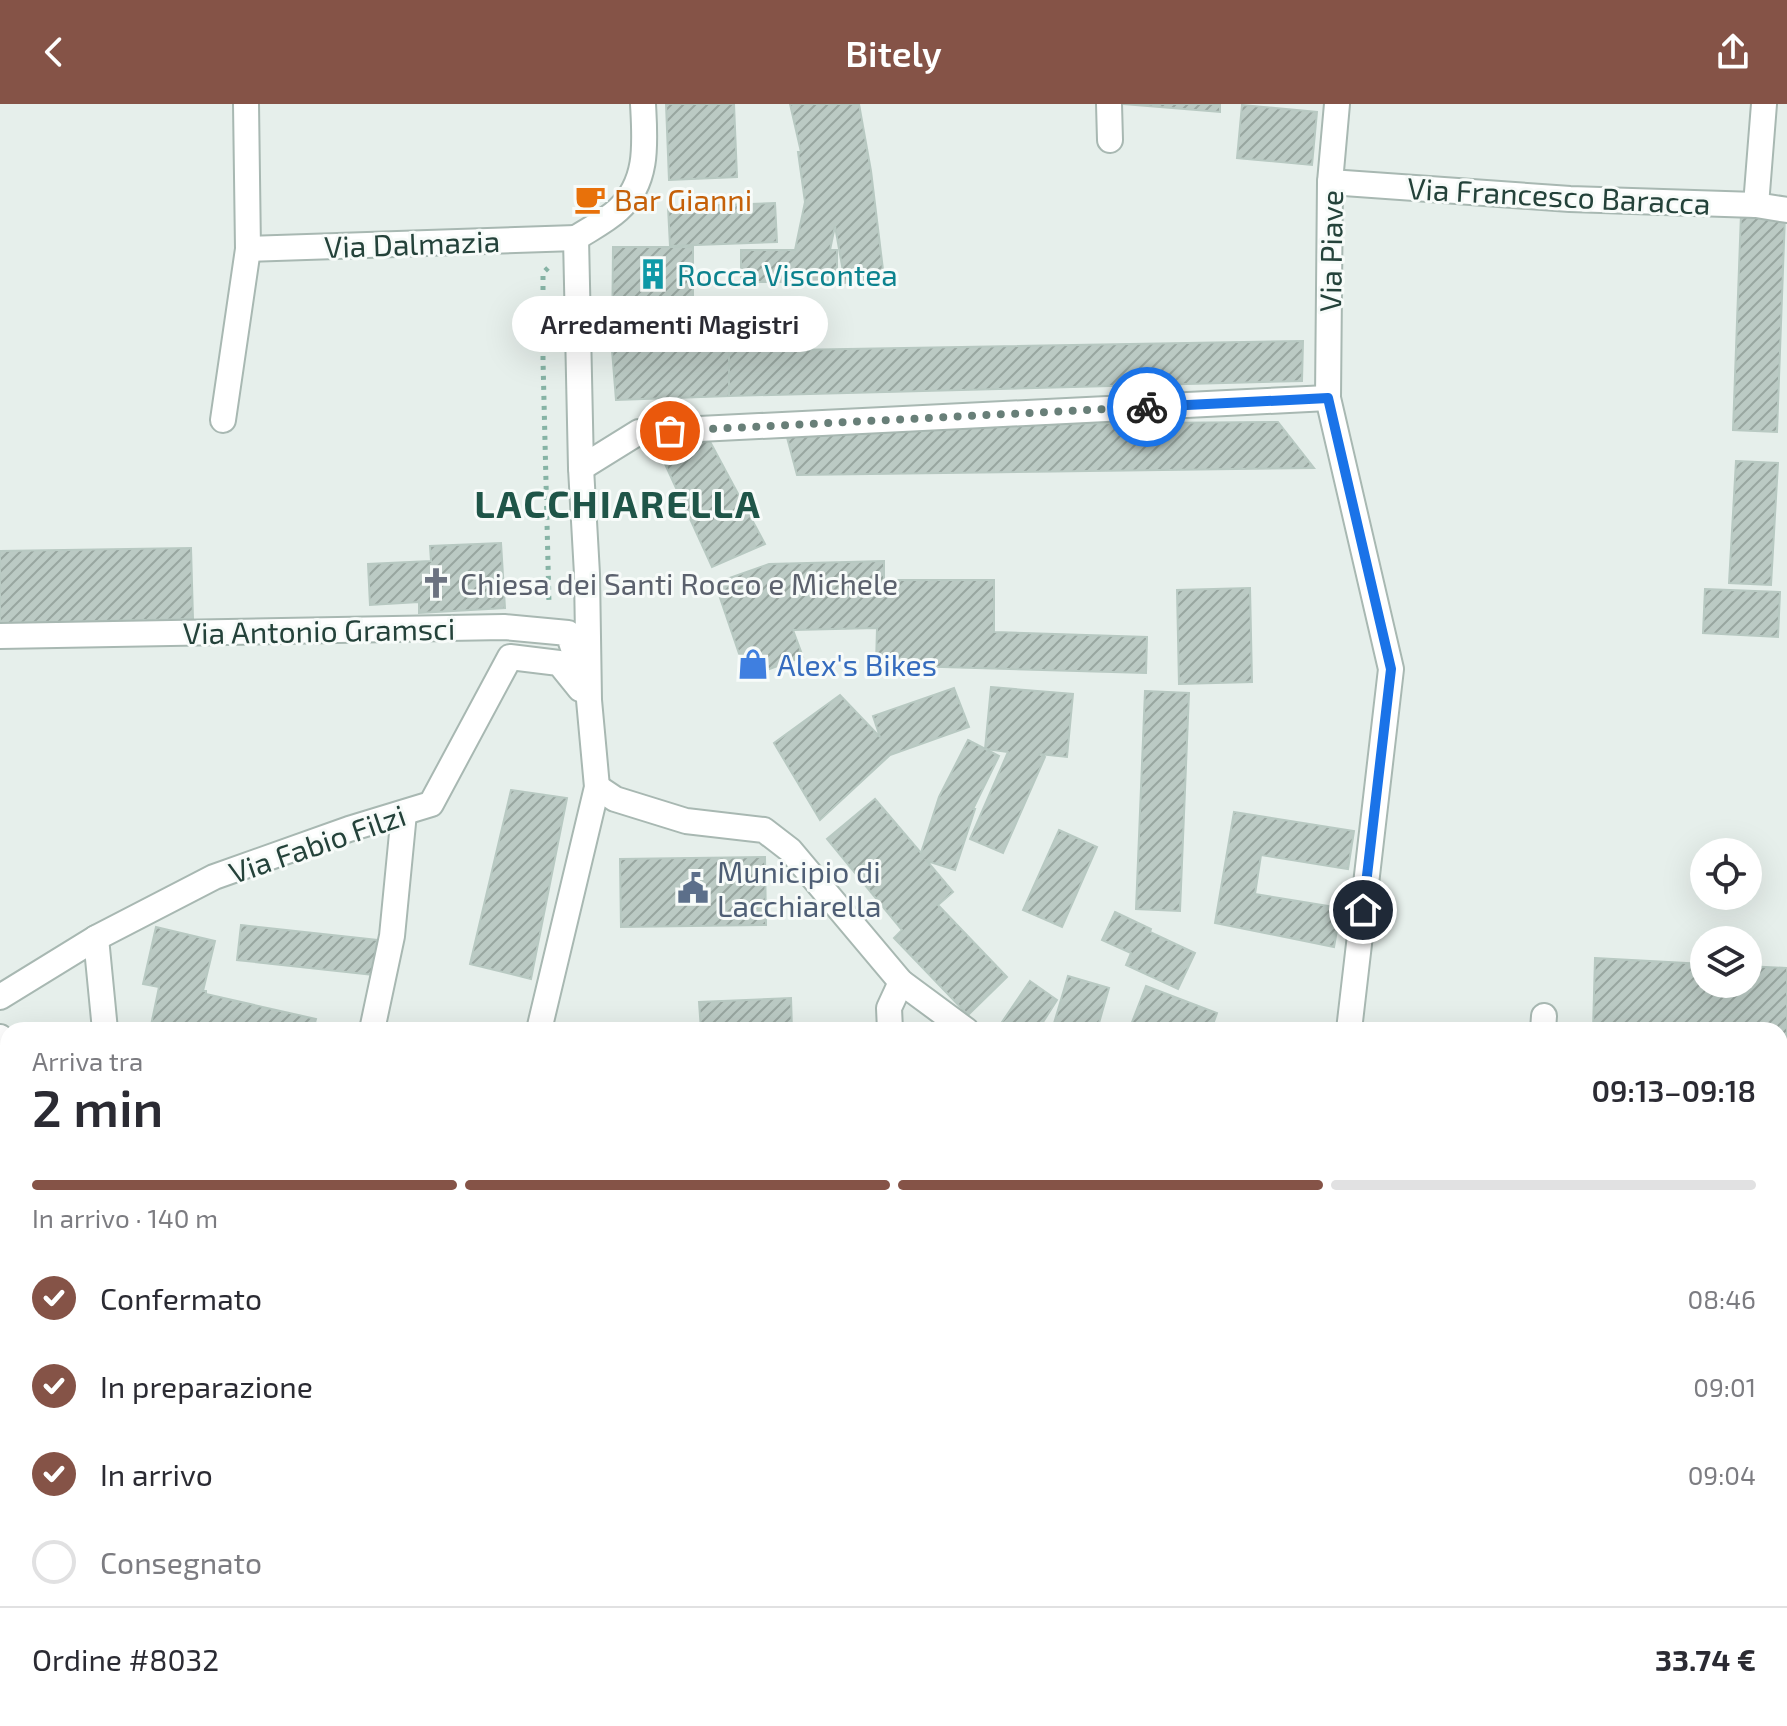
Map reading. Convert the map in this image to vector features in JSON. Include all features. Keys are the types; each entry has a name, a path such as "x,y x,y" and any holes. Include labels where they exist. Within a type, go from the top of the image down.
{"street":[{"path":"223,420 248,249 246,104"},
{"path":"541,1022 597,787 589,700 576,238 618,210 635,189 642,170 645,146 643,104"},
{"path":"1109,104 1110,140"},
{"name":"Via Piave","path":"1337,104 1330,182 1328,398 1391,669 1350,1022"},
{"path":"1756,205 1764,104"},
{"name":"Via Francesco Baracca","path":"1330,182 1570,199 1756,205 1787,210"},
{"name":"Via Dalmazia","path":"248,249 576,238"},
{"path":"581,468 639,432 1328,398"},
{"name":"Via Antonio Gramsci","path":"0,636 504,627 553,632"},
{"path":"553,632 568,633 589,700"},
{"name":"Via Fabio Filzi","path":"0,997 96,938 214,877 349,829 431,804 510,657 559,663 589,700"},
{"path":"597,787 615,799 686,821 764,830 790,850 901,982 955,1022"},
{"path":"374,1022 392,936 404,813"},
{"path":"96,938 104,1022"},
{"path":"890,1022 889,1008 901,982"}],"path":[{"path":"553,632 549,613 543,273 576,238"}],"building":[{"path":"666,104 734,104 737,177 669,180"},
{"path":"790,104 859,104 884,278 845,283 835,226 830,250 837,250 837,282 741,282 741,250 795,250 805,202 798,152 801,152"},
{"path":"1123,104 1220,104 1220,112"},
{"path":"1242,105 1317,112 1312,165 1237,158"},
{"path":"775,203 777,242 670,246 668,207"},
{"path":"1741,214 1785,215 1777,432 1733,430"},
{"name":"Rocca Viscontea","path":"613,247 693,247 693,300 730,301 729,351 612,350"},
{"path":"1303,341 1302,381 729,396 729,351"},
{"path":"612,350 729,351 729,396 616,400"},
{"path":"1278,422 1314,468 797,475 784,426"},
{"path":"707,436 765,544 712,567 655,442"},
{"path":"1736,461 1778,463 1771,585 1729,583"},
{"name":"Chiesa dei Santi Rocco e Michele","path":"501,543 505,608 419,613 419,602 370,605 368,564 431,561 430,546"},
{"path":"191,548 193,619 0,623 0,551"},
{"path":"884,561 884,580 994,580 994,632 1147,637 1146,673 876,665 877,628 793,630 803,657 747,677 715,583 769,564"},
{"path":"1250,588 1252,682 1179,684 1177,590"},
{"path":"1705,589 1780,592 1778,637 1703,633"},
{"path":"991,687 1073,694 1067,757 1039,754 1045,757 1003,853 970,839 1008,752 985,749"},
{"path":"954,688 969,727 890,755 820,820 774,743 840,695 880,737 873,716"},
{"path":"1145,691 1189,693 1180,911 1136,909"},
{"path":"968,740 999,756 973,809 955,870 927,861 953,892 938,905 1007,977 968,1015 894,938 902,930 827,839 875,799 921,853 939,797"},
{"path":"511,790 567,798 531,979 470,964"},
{"path":"1234,812 1354,831 1348,869 1261,855 1255,894 1341,908 1334,947 1215,923"},
{"path":"1059,830 1097,847 1062,927 1023,910"},
{"name":"Municipio di Lacchiarella","path":"765,857 766,925 621,927 620,859"},
{"path":"1115,912 1195,953 1178,989 1126,965 1131,953 1102,940"},
{"path":"241,925 377,940 373,975 237,960"},
{"path":"156,927 215,941 203,991 206,994 316,1019 315,1022 152,1022 159,987 143,984"},
{"path":"1595,958 1690,963 1690,998 1762,998 1762,967 1787,968 1787,1022 1593,1022"},
{"path":"1068,976 1109,988 1099,1022 1054,1022"},
{"path":"1030,981 1057,1000 1043,1022 1002,1022"},
{"path":"1146,986 1217,1013 1214,1022 1132,1022"},
{"path":"791,998 792,1022 700,1022 699,1002"}],"way so far":[{"path":"670,431 1147,407"}],"place":[{"name":"Bar Gianni","path":"590,199"},
{"name":"Rocca Viscontea","path":"653,274"},
{"name":"Arredamenti Magistri","path":"670,431"},
{"name":"Chiesa dei Santi Rocco e Michele","path":"436,583"},
{"name":"Alex's Bikes","path":"753,664"},
{"name":"Municipio di Lacchiarella","path":"693,888"}],"district":[{"name":"LACCHIARELLA","path":"618,503"}],"route":[{"path":"1147,407 1328,398 1391,669 1363,910"}]}
